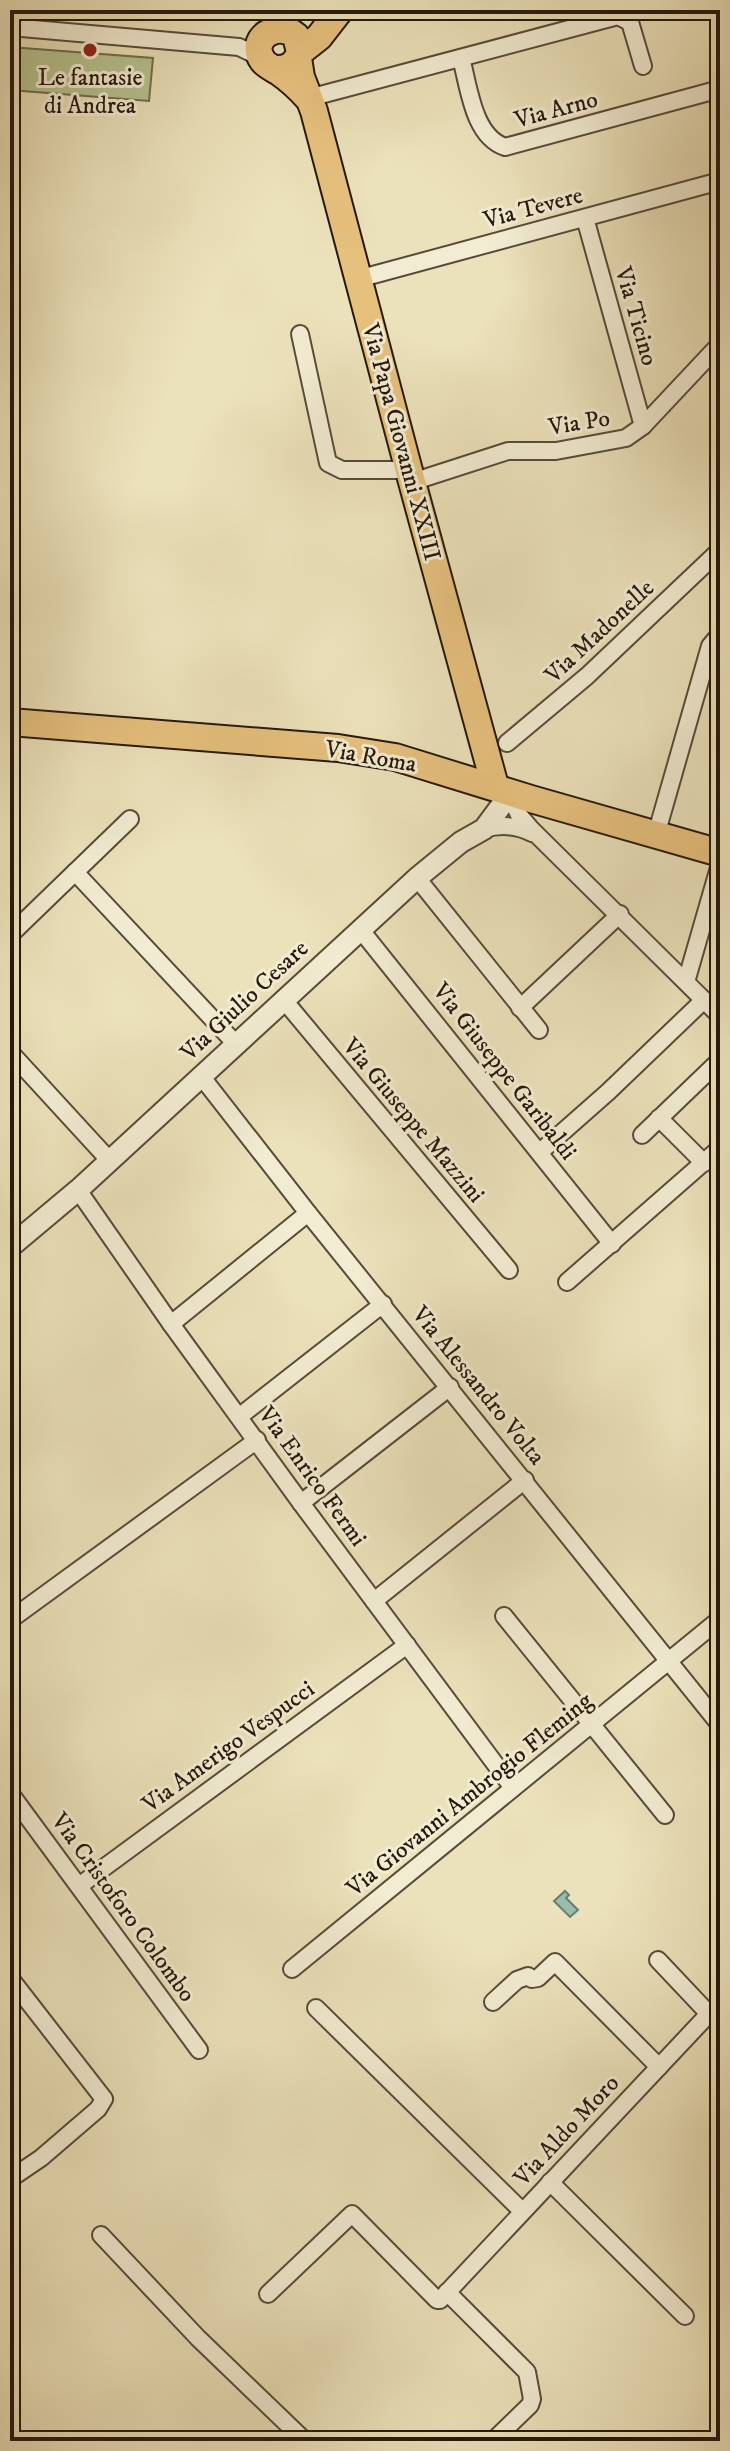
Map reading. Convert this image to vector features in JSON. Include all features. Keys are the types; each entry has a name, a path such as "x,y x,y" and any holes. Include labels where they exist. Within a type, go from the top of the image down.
{"main road":[{"path":"309,98 277,39 338,10"},
{"name":"Via Papa Giovanni XXIII","path":"309,98 410,476 513,798"},
{"name":"Via Roma","path":"10,722 338,748 395,757 513,798 720,853"}],"street":[{"path":"309,98 622,16 632,26 643,66"},
{"path":"10,27 277,39"},
{"name":"Via Arno","path":"461,58 483,130 489,138 505,147 720,89"},
{"name":"Via Tevere","path":"358,279 720,181"},
{"name":"Via Ticino","path":"585,218 643,426"},
{"name":"Via Po","path":"300,334 328,463 342,470 410,476 508,451 546,452 619,441 643,426 720,344"},
{"name":"Via Madonelle","path":"507,743 587,676 720,550"},
{"path":"656,835 710,646 720,634"},
{"path":"513,798 541,838 720,1016"},
{"name":"Via Giulio Cesare","path":"10,1247 110,1161 417,878 461,842 484,829 501,806 513,798"},
{"path":"10,935 130,819"},
{"path":"484,829 495,825 516,827 541,838"},
{"path":"686,982 720,864"},
{"path":"75,872 235,1043"},
{"path":"417,878 539,1030"},
{"path":"520,1008 620,914"},
{"name":"Via Giuseppe Garibaldi","path":"360,929 612,1244"},
{"name":"Via Giuseppe Mazzini","path":"283,999 509,1270"},
{"path":"540,1152 704,1000"},
{"path":"10,1052 110,1161"},
{"path":"642,1135 720,1060"},
{"name":"Via Alessandro Volta","path":"201,1076 720,1725"},
{"path":"659,1118 704,1163"},
{"path":"567,1282 720,1148"},
{"name":"Via Enrico Fermi","path":"78,1190 91,1204 171,1324 301,1503 513,1788"},
{"path":"171,1324 308,1213"},
{"path":"240,1416 383,1304"},
{"path":"301,1503 450,1387"},
{"path":"10,1620 257,1440"},
{"path":"374,1601 525,1480"},
{"path":"504,1616 665,1815"},
{"name":"Via Giovanni Ambrogio Fleming","path":"296,1966 720,1619"},
{"name":"Via Amerigo Vespucci","path":"79,1886 407,1645"},
{"name":"Via Cristoforo Colombo","path":"10,1793 199,2050"},
{"path":"658,1960 714,2008"},
{"path":"493,2002 517,1980 528,1976 538,1978 555,1962 659,2067"},
{"path":"10,1978 104,2101 52,2148 10,2179"},
{"path":"316,2008 522,2211"},
{"name":"Via Aldo Moro","path":"447,2292 714,2008"},
{"path":"550,2182 685,2316"},
{"path":"268,2294 352,2214 437,2300 447,2292 527,2372 532,2402 493,2441"},
{"path":"101,2235 198,2338 305,2441"}],"green space":[{"path":"10,47 153,58 149,101 10,90"}],"shaded area":[{"path":"565,1891 569,1895 566,1898 578,1910 570,1917 554,1901"}],"place":[{"name":"Le fantasie di Andrea","path":"90,50"}]}
